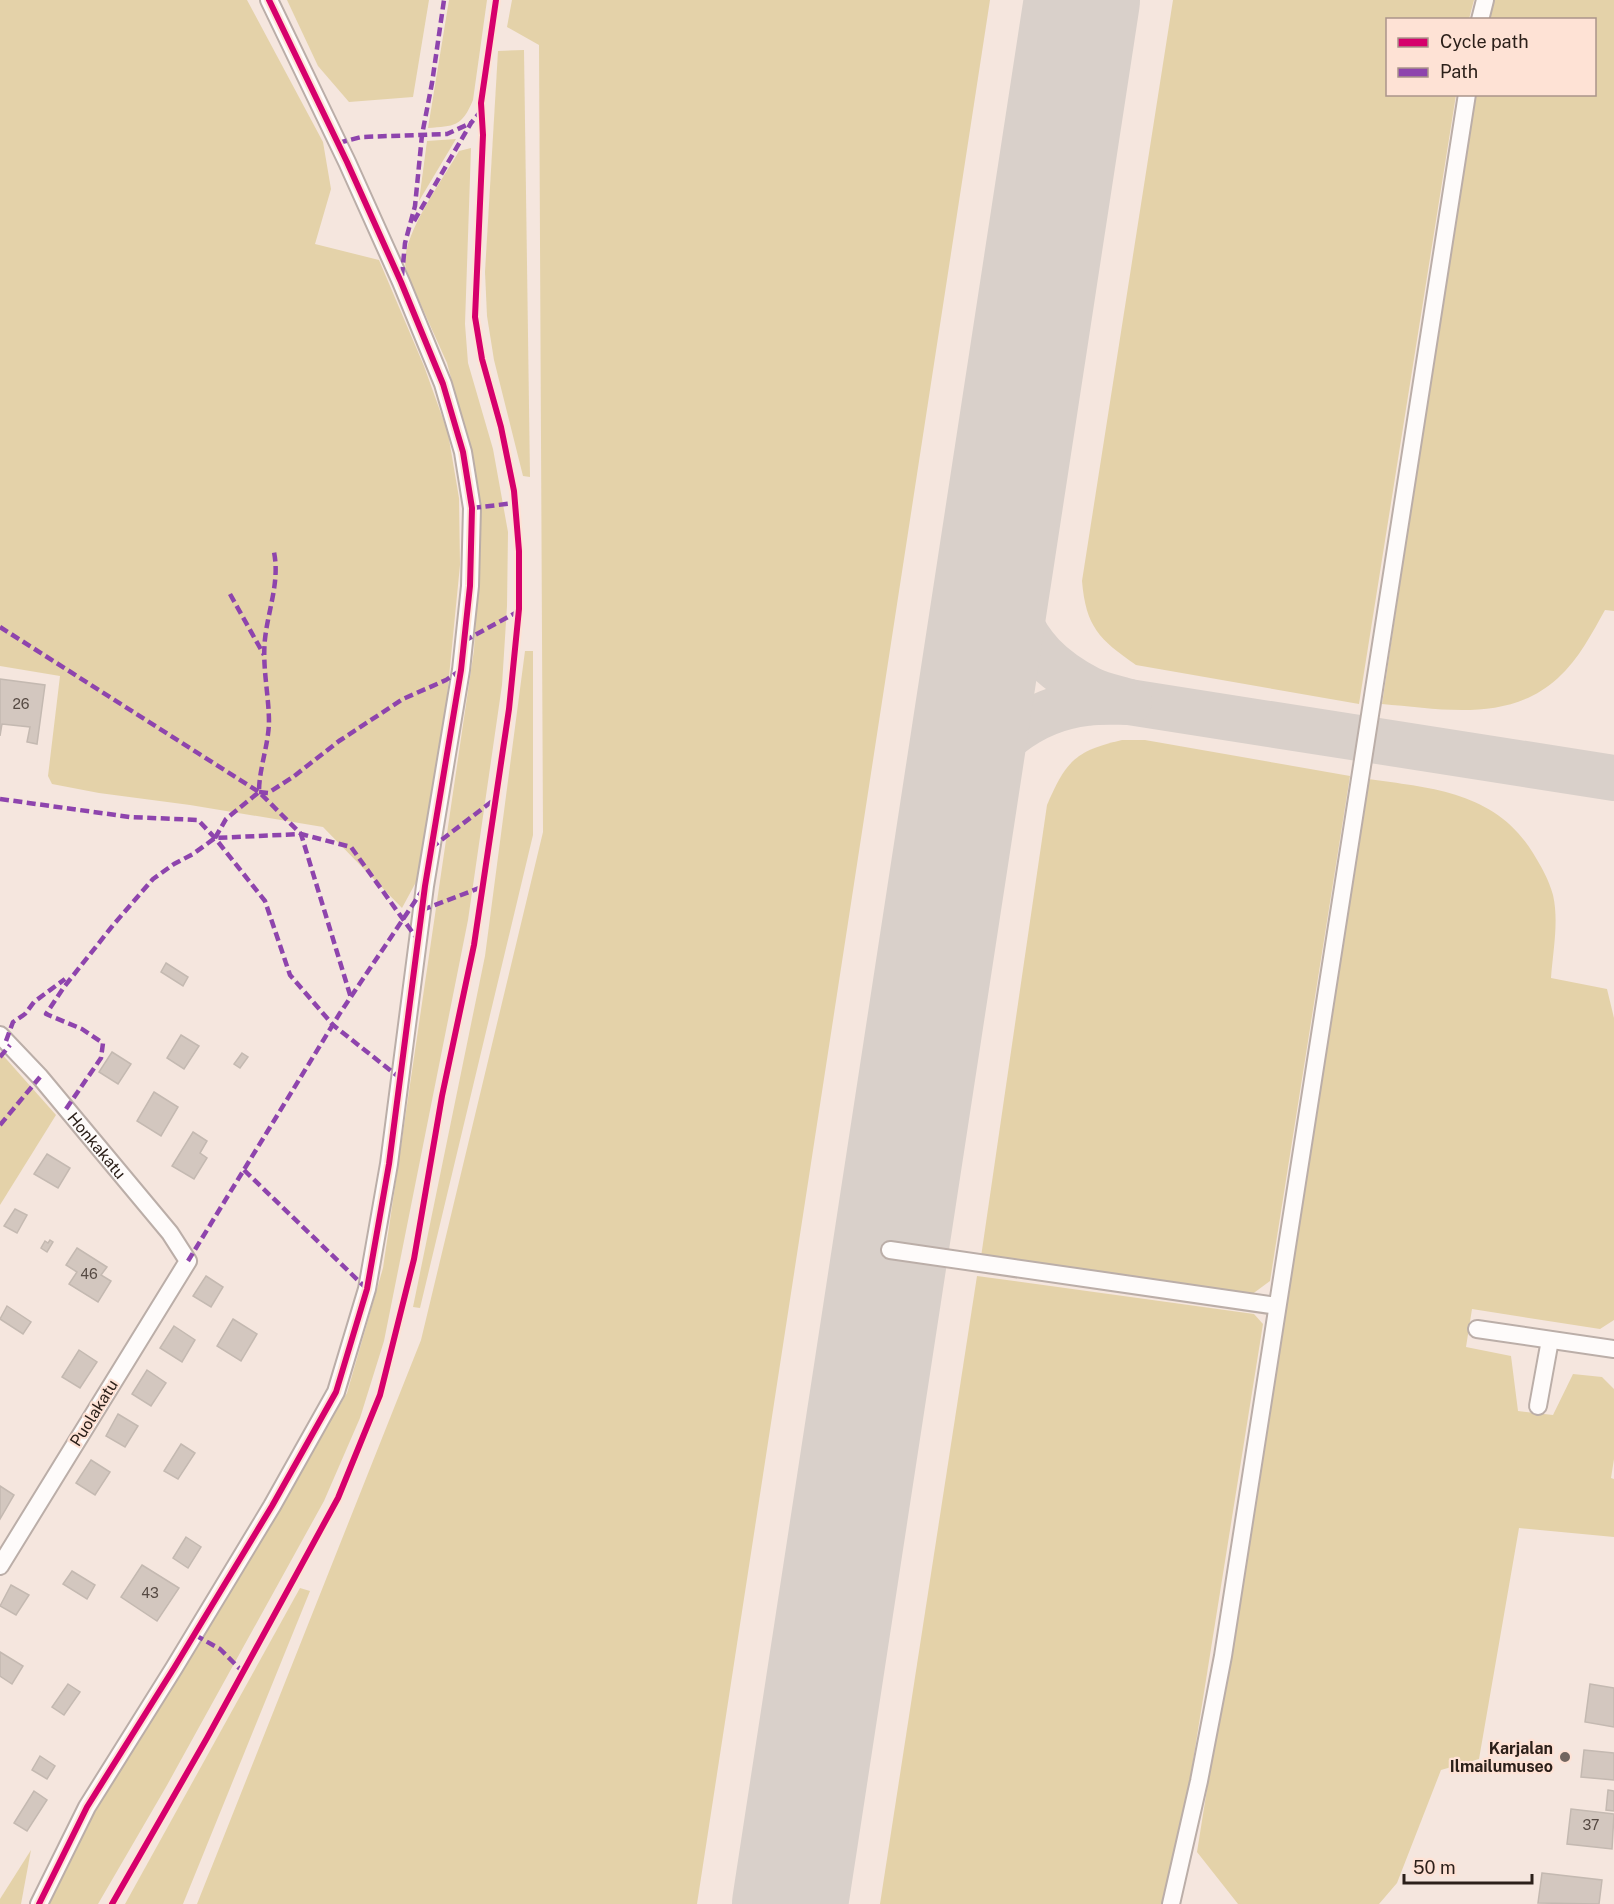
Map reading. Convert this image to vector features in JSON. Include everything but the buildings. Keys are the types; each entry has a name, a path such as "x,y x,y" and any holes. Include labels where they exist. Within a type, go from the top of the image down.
{"street":[{"path":"39,1904 87,1807 261,1526 336,1392 368,1289 385,1187 425,886 461,670 470,586 472,508 463,452 447,395 401,282 270,0"},
{"path":"1480,18 1485,0"},
{"path":"1171,1904 1220,1675 1467,96"},
{"name":"Honkakatu","path":"0,1035 40,1077 170,1233 188,1261"},
{"path":"890,1250 1277,1306"},
{"name":"Puolakatu","path":"0,1566 188,1261"},
{"path":"1477,1329 1614,1349"},
{"path":"1538,1406 1550,1340"}],"shaded area":[{"path":"0,0 247,0 323,142 331,189 315,244 379,260 424,366 448,433 459,498 460,565 446,707 422,871 402,908 323,827 99,793 52,784 48,776 60,676 0,666"},
{"path":"287,0 429,0 413,97 349,102 318,66"},
{"path":"449,0 487,0 473,100 461,120 444,127 428,128"},
{"path":"512,0 990,0 697,1904 197,1904 421,1340 543,832 539,45 507,27"},
{"path":"1173,0 1474,0 1469,18 1386,18 1386,96 1456,96 1359,704 1136,665 1104,639 1091,621 1082,581"},
{"path":"1490,0 1614,0 1614,611 1605,610 1590,637 1566,671 1539,692 1518,702 1474,710 1382,704 1473,96 1596,96 1596,18 1486,18"},
{"path":"524,50 530,477 523,476 494,360 487,316 485,272 498,51"},
{"path":"456,139 419,201 427,141"},
{"path":"471,148 465,324 468,363 493,449 508,532 507,606 502,685 468,920 384,1341 360,1418 324,1501 166,1787 98,1904 45,1904 58,1873 347,1393 383,1268 474,650 481,521 472,455 447,363 408,276 405,262 411,236 426,205 459,151"},
{"path":"525,651 533,651 533,835 420,1308 413,1307 485,956"},
{"path":"1122,740 1145,740 1350,776 1270,1281 1251,1295 981,1257 1047,805 1060,778 1074,760 1093,749"},
{"path":"1368,779 1439,790 1461,796 1501,817 1518,833 1533,853 1551,889 1555,905 1556,926 1551,978 1607,989 1614,1018 1614,1320 1600,1329 1472,1309 1466,1347 1511,1356 1518,1411 1553,1415 1573,1374 1602,1377 1614,1389 1614,1459 1611,1478 1614,1479 1614,1537 1519,1528 1479,1759 1441,1770 1397,1883 1379,1904 1238,1904 1197,1852"},
{"path":"0,1052 56,1115 0,1205"},
{"path":"977,1276 1254,1314 1263,1324 1185,1811 1162,1904 880,1904"},
{"path":"300,1588 310,1591 183,1904 125,1904"},
{"path":"31,1850 21,1904 0,1904 0,1899"}],"taxiway":[{"path":"955,830 960,806 969,783 980,765 1010,735 1027,723 1066,707 1092,702 1129,702 1089,689 1063,673 1043,656 1028,637 1017,616 1010,593 1006,569 1003,513"},
{"path":"1129,702 1614,778"}],"runway":[{"path":"790,1904 1082,0"}],"marked path":[{"path":"402,276 405,243 415,206 422,135 444,0"},
{"path":"414,221 471,123 481,111"},
{"path":"338,143 361,137 447,134 471,123"},
{"path":"472,508 515,503"},
{"path":"215,838 226,819 259,792 269,723 264,650 275,585 274,552"},
{"path":"230,594 264,655"},
{"path":"464,641 519,611"},
{"path":"0,627 259,792 301,834 351,998"},
{"path":"259,792 268,793 293,777 339,741 403,699 446,680 461,670"},
{"path":"0,799 130,817 198,820 265,901 290,975 333,1025 400,1078"},
{"path":"431,848 495,799"},
{"path":"66,1109 101,1058 103,1043 82,1029 46,1014 64,987 153,879 215,838 301,834 351,847 418,940"},
{"path":"422,910 482,887"},
{"path":"188,1261 340,1013 422,891"},
{"path":"6,1041 13,1022 25,1014 34,1002 65,979"},
{"path":"0,1057 10,1045"},
{"path":"0,1125 40,1077"},
{"path":"244,1170 367,1289"},
{"path":"195,1635 220,1649 243,1672"}],"cycle path":[{"path":"39,1904 87,1807 272,1506 336,1392 367,1289 389,1164 425,886 461,670 470,586 472,508 463,452 443,384 401,282 347,162 269,0"},
{"path":"112,1904 207,1738 338,1498 380,1395 414,1259 442,1096 474,945 509,709 519,609 519,551 514,491 501,427 482,359 475,317 483,135 481,103 496,0"}],"place":[{"name":"Karjalan Ilmailumuseo","path":"1565,1757"}]}
